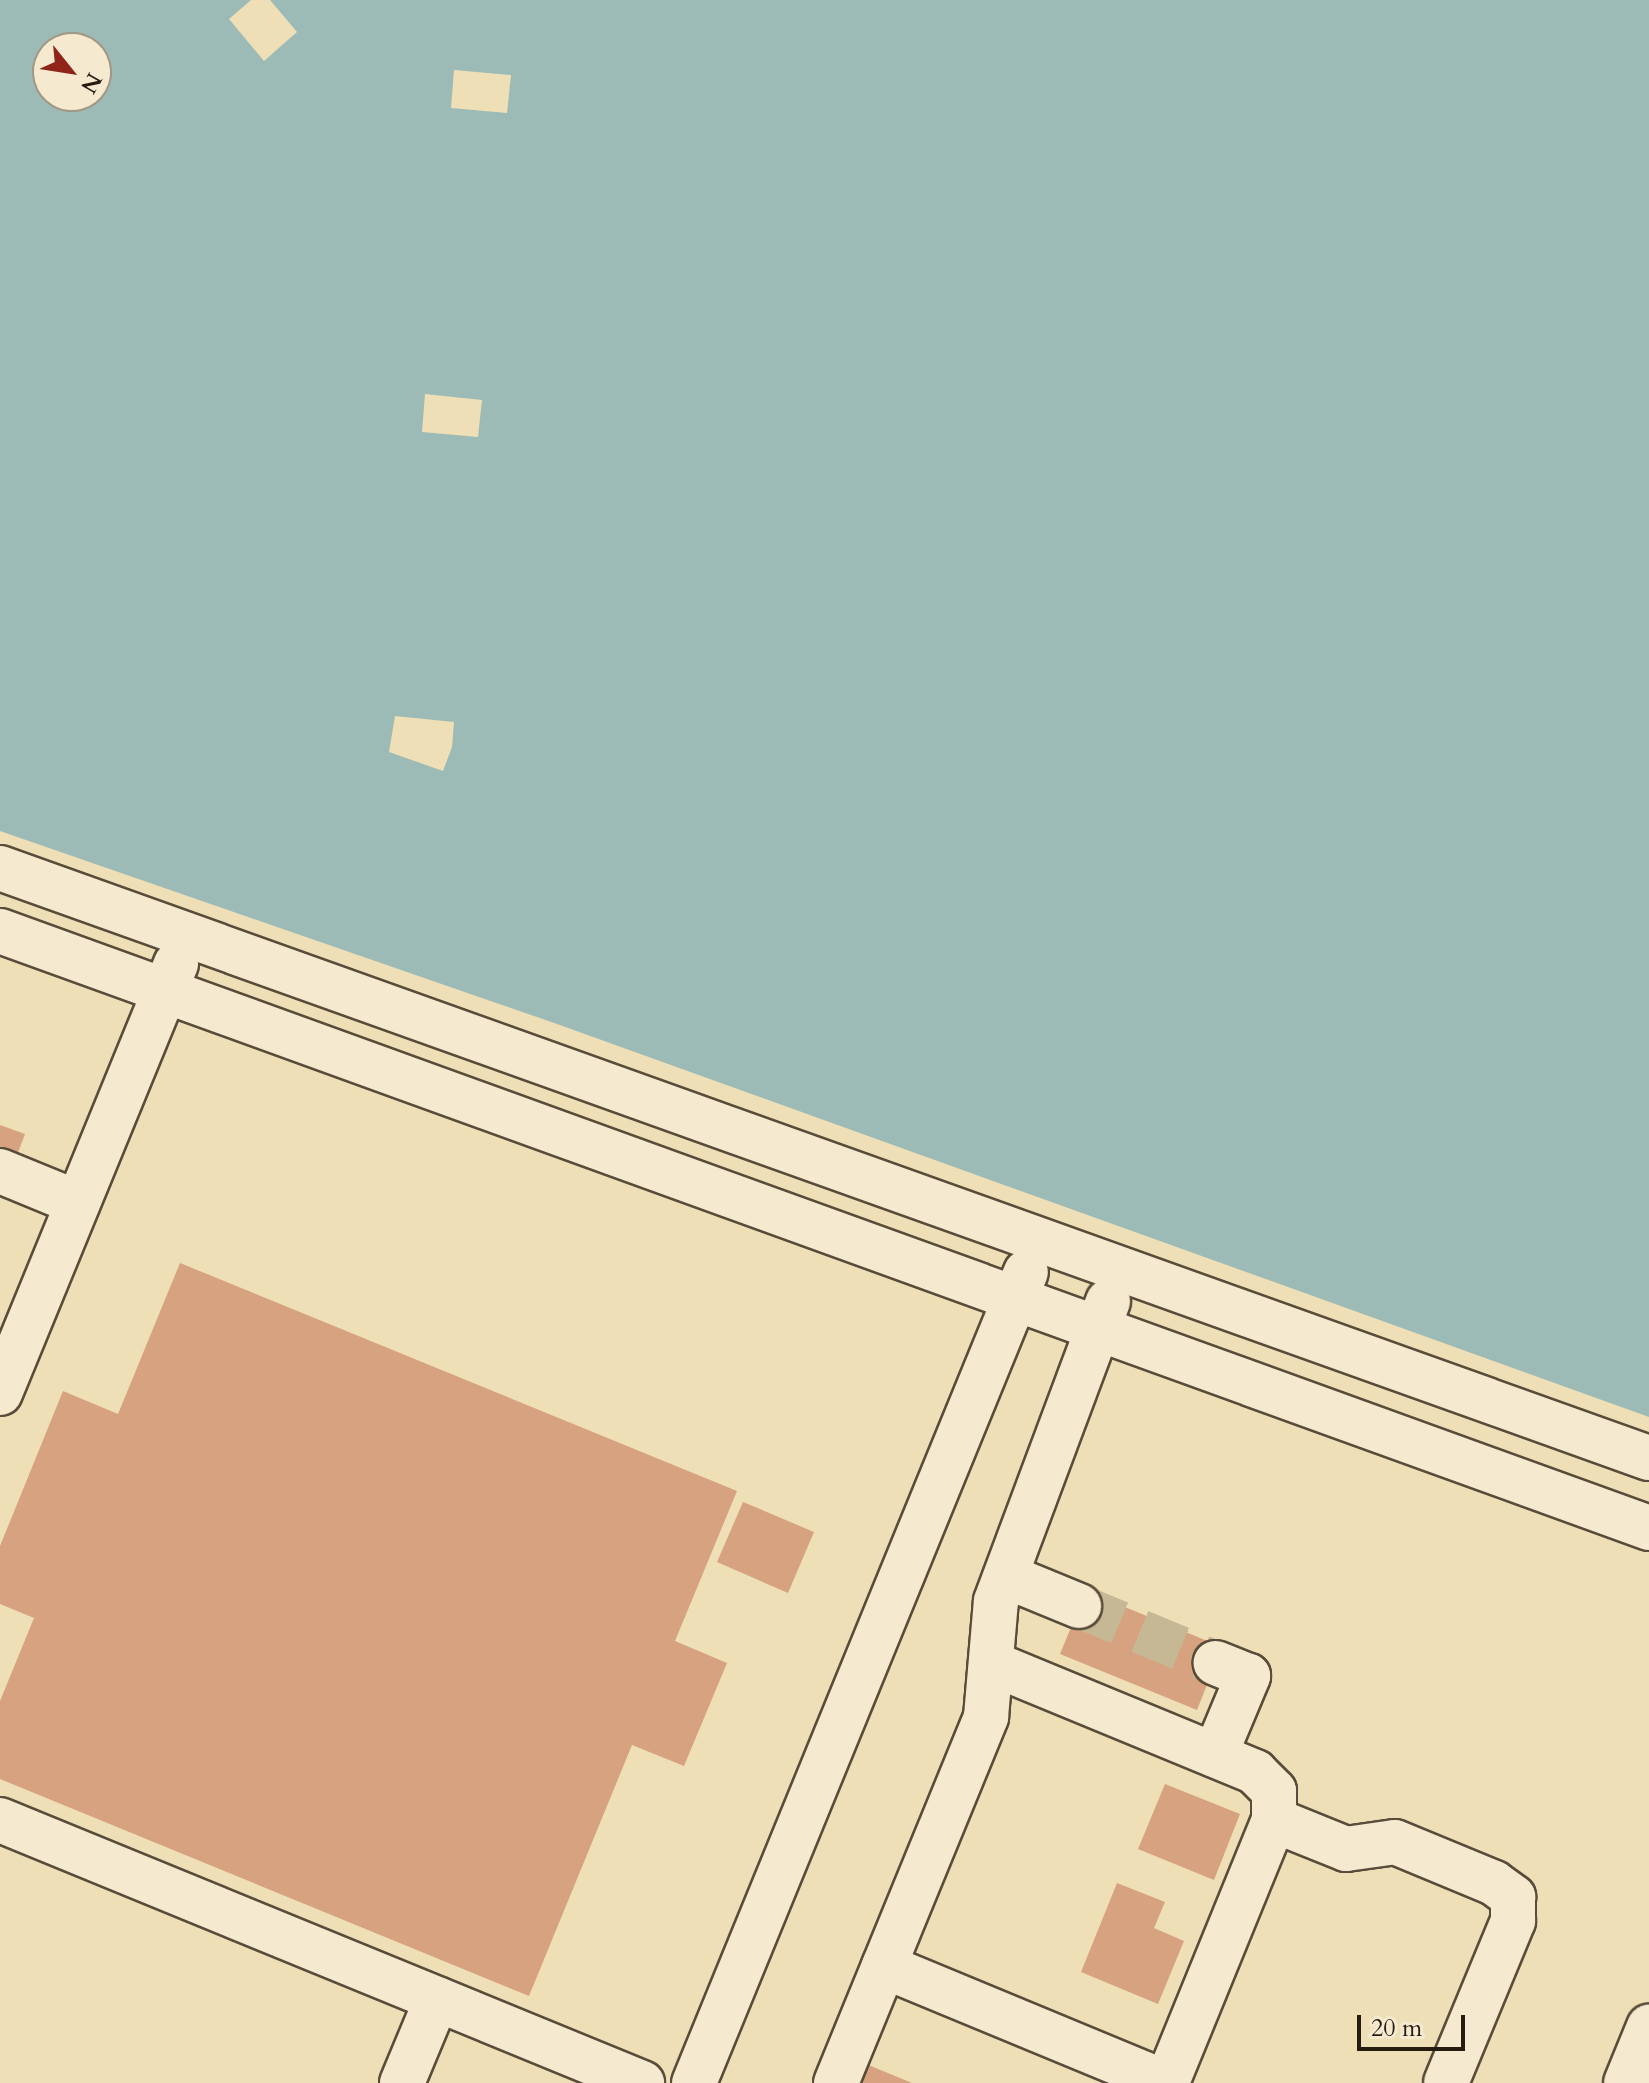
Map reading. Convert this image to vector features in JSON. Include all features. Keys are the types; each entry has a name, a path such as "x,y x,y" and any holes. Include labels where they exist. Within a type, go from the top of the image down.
{"street":[{"path":"0,868 1649,1458"},
{"path":"0,931 1649,1528"},
{"path":"0,1393 9,1348 78,1203 187,936"},
{"path":"0,1171 78,1203"},
{"path":"694,2083 1039,1240"},
{"path":"836,2083 986,1717 993,1611 1121,1269"},
{"path":"1006,1576 1079,1606"},
{"path":"884,1966 1167,2082 1274,1820 1277,1805 1271,1785 1255,1772 991,1663"},
{"path":"1215,1755 1248,1676 1216,1663"},
{"path":"0,1820 642,2083"},
{"path":"1274,1820 1346,1849 1395,1842 1494,1883 1513,1897 1513,1921 1446,2083"},
{"path":"402,2083 437,1999"},
{"path":"1626,2083 1649,2027"}],"water":[{"path":"0,0 1649,0 1649,1417 557,1024 0,831"}],"pier":[{"path":"251,0 270,0 297,32 264,61 229,19"},
{"path":"454,70 511,75 507,113 451,108"},
{"path":"425,394 482,400 478,437 422,432"},
{"path":"395,716 454,722 452,747 443,771 389,752"}],"building":[{"path":"0,1125 25,1134 14,1163 0,1157"},
{"path":"180,1263 737,1491 675,1641 727,1663 684,1766 632,1745 529,1996 0,1779 0,1701 34,1618 0,1604 0,1546 63,1391 118,1414"},
{"path":"743,1502 814,1532 788,1593 717,1562"},
{"path":"1086,1591 1222,1647 1197,1710 1060,1654"},
{"path":"1165,1784 1240,1814 1214,1880 1138,1849"},
{"path":"1117,1883 1165,1902 1154,1928 1184,1941 1158,2004 1081,1972"},
{"path":"866,2064 912,2083 858,2083"}],"tunnel":[{"path":"1079,1606 1216,1663"}]}
